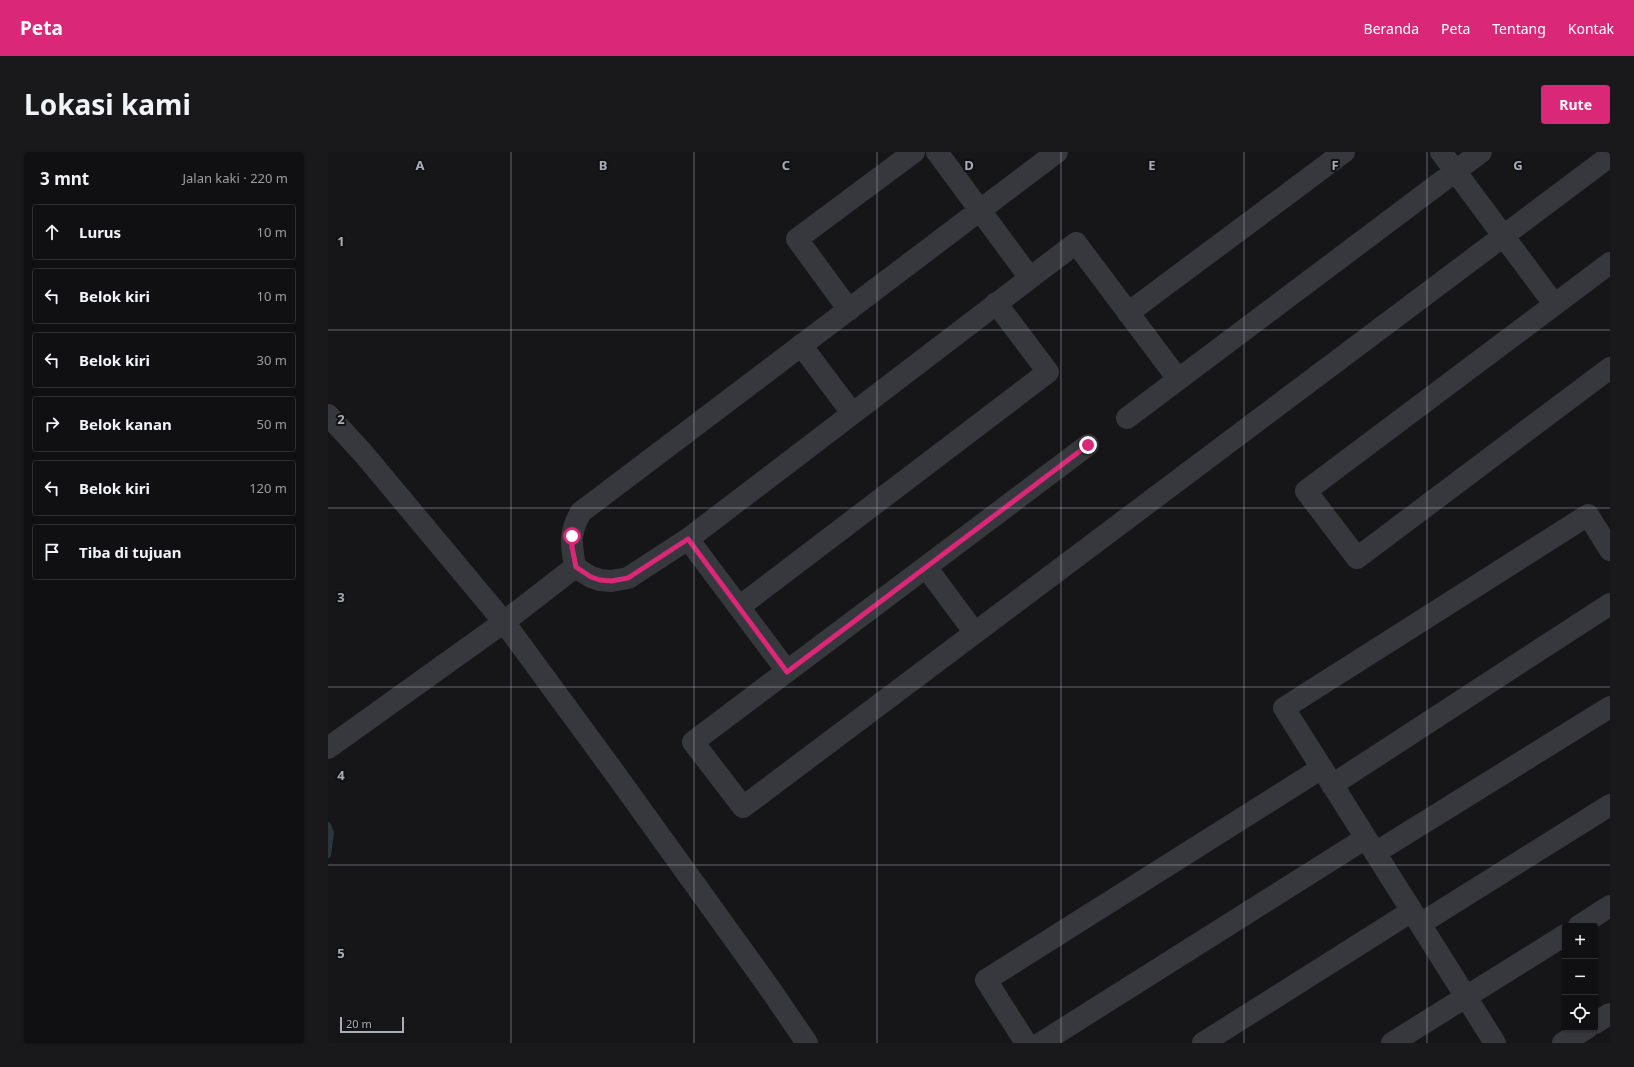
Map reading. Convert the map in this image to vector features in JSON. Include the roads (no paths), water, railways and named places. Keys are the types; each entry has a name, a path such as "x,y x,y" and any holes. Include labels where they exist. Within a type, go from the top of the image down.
{"street":[{"path":"849,310 797,240 914,152"},
{"path":"937,152 1030,278"},
{"path":"328,748 504,622 561,578 572,547 572,536 575,523 581,512 1057,152"},
{"path":"1128,313 1344,152"},
{"path":"1441,152 1554,304"},
{"path":"1127,418 1481,152"},
{"path":"1088,445 693,742 742,807 1610,156"},
{"path":"561,578 591,577 611,581 628,578 688,539 1076,243 1178,379"},
{"path":"1610,263 1306,491 1357,558 1610,368"},
{"path":"739,607 1048,372 996,303"},
{"path":"801,345 852,413"},
{"path":"328,415 363,453 504,622 628,790 764,980 807,1043"},
{"path":"1495,1043 1284,708 1588,515 1610,550"},
{"path":"688,539 787,672"},
{"path":"926,567 975,633"},
{"path":"1026,1043 986,980 1327,776 1610,604"},
{"path":"1041,1043 1370,845 1610,707"},
{"path":"1202,1043 1610,805"},
{"path":"1584,923 1610,906"},
{"path":"1392,1043 1562,937"},
{"path":"1563,1043 1601,1022"}],"waterway":[{"path":"328,825 331,833 328,855"}]}
